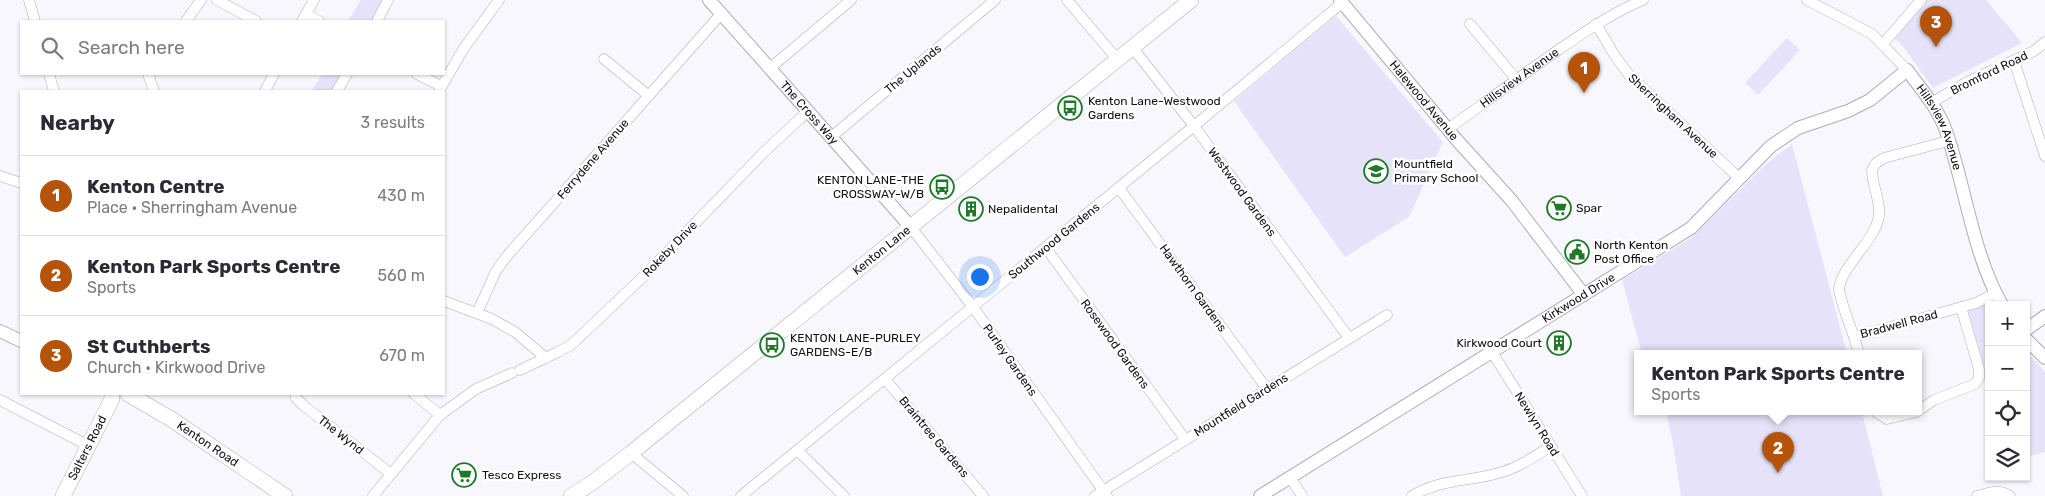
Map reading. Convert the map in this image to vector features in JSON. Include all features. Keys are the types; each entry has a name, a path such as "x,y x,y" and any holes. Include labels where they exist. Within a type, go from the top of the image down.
{"main road":[{"name":"Kenton Lane","path":"571,496 592,483 631,453 1190,0"},
{"path":"109,396 120,401 127,395"},
{"name":"Kenton Road","path":"130,395 171,419 285,496"},
{"name":"Salters Road","path":"63,496 89,446 109,396"}],"street":[{"path":"29,0 35,20"},
{"path":"187,20 201,0"},
{"path":"217,0 254,20"},
{"path":"304,18 314,0"},
{"path":"378,20 388,0"},
{"path":"419,75 440,89 464,48 499,0"},
{"name":"The Cross Way","path":"708,0 910,226"},
{"path":"769,69 851,0"},
{"name":"The Uplands","path":"830,138 995,0"},
{"path":"1067,0 1116,59"},
{"name":"Hillsview Avenue","path":"1448,130 1516,79 1596,24 1620,10 1643,0"},
{"name":"Hillsview Avenue","path":"1807,0 1853,22 1872,34 1907,70 1931,103 1945,130 1982,255 2000,301"},
{"path":"1883,44 1920,4 1921,0"},
{"name":"Southwood Gardens","path":"741,496 1119,188 1341,1"},
{"name":"Halewood Avenue","path":"1341,1 1448,130 1512,201 1584,295"},
{"name":"Ferrydene Avenue","path":"477,312 496,271 507,256 721,14"},
{"path":"1470,24 1516,79"},
{"name":"Sherringham Avenue","path":"1596,24 1629,75 1740,178"},
{"name":"Bromford Road","path":"1931,103 1967,82 2034,51 2045,42"},
{"name":"Westwood Gardens","path":"1132,47 1194,126 1349,338"},
{"path":"604,59 649,96"},
{"path":"2014,61 2045,156"},
{"name":"Kirkwood Drive","path":"1260,496 1691,228 1771,146 1790,133 1809,124 1848,111 1870,100 1907,70"},
{"path":"49,75 54,90"},
{"path":"148,75 154,90"},
{"path":"265,90 273,75"},
{"path":"338,90 346,75"},
{"name":"Rokeby Drive","path":"373,496 440,415 481,386 546,358 570,345 638,282 763,153 807,112"},
{"name":"Bradwell Road","path":"1948,141 1884,158 1876,163 1872,170 1872,178 1879,202 1879,215 1876,226 1842,278 1839,288 1854,336 1976,303 1996,293"},
{"path":"0,176 20,183"},
{"name":"Hawthorn Gardens","path":"1119,188 1267,389"},
{"name":"Purley Gardens","path":"910,226 973,307 1102,494"},
{"name":"Rosewood Gardens","path":"1046,248 1185,440"},
{"path":"445,301 492,319 515,332 546,358"},
{"path":"1922,408 1934,400 1966,389 1975,384 1979,378 1979,369 1961,307"},
{"name":"Mountfield Gardens","path":"1102,494 1387,314"},
{"path":"2030,327 2045,316"},
{"path":"0,331 20,341"},
{"path":"1854,336 1858,350"},
{"path":"2030,343 2045,358"},
{"name":"Newlyn Road","path":"1492,352 1582,496"},
{"name":"Braintree Gardens","path":"885,379 983,496"},
{"name":"The Wynd","path":"296,395 303,405 391,474"},
{"path":"415,395 440,415"},
{"path":"0,400 89,446"},
{"path":"1881,415 1887,419 1902,415"},
{"path":"1412,496 1435,484 1504,472 1526,462 1551,446"},
{"path":"798,451 844,496"},
{"path":"631,453 683,496"},
{"path":"1290,478 1302,496"},
{"path":"1977,496 1997,491 2004,492 2010,496"}],"shaded area":[{"path":"361,0 384,0 372,20 349,20"},
{"path":"1926,0 1986,0 2022,43 1933,88 1902,45 1893,37 1924,5"},
{"path":"1336,16 1443,142 1409,217 1345,257 1234,101"},
{"path":"1787,38 1800,50 1758,95 1745,83"},
{"path":"321,75 340,75 332,90 313,90"},
{"path":"1792,144 1846,350 1641,350 1622,280 1691,238 1765,165"},
{"path":"1985,304 1985,369 1968,311"},
{"path":"2030,355 2045,372 2045,452 2030,456"},
{"path":"1667,415 1863,415 1883,496 1681,496"}],"place":[{"name":"St Cuthberts","path":"1936,47"},
{"name":"Kenton Centre","path":"1584,93"},
{"name":"Kenton Lane-Westwood Gardens","path":"1070,108"},
{"name":"Mountfield Primary School","path":"1376,171"},
{"name":"KENTON LANE-THE CROSSWAY-W/B","path":"942,187"},
{"name":"Spar","path":"1559,208"},
{"name":"Nepalidental","path":"971,209"},
{"name":"North Kenton Post Office","path":"1577,252"},
{"name":"Kirkwood Court","path":"1559,343"},
{"name":"KENTON LANE-PURLEY GARDENS-E/B","path":"772,345"},
{"name":"Kenton Park Sports Centre","path":"1778,473"},
{"name":"Tesco Express","path":"464,475"}]}
